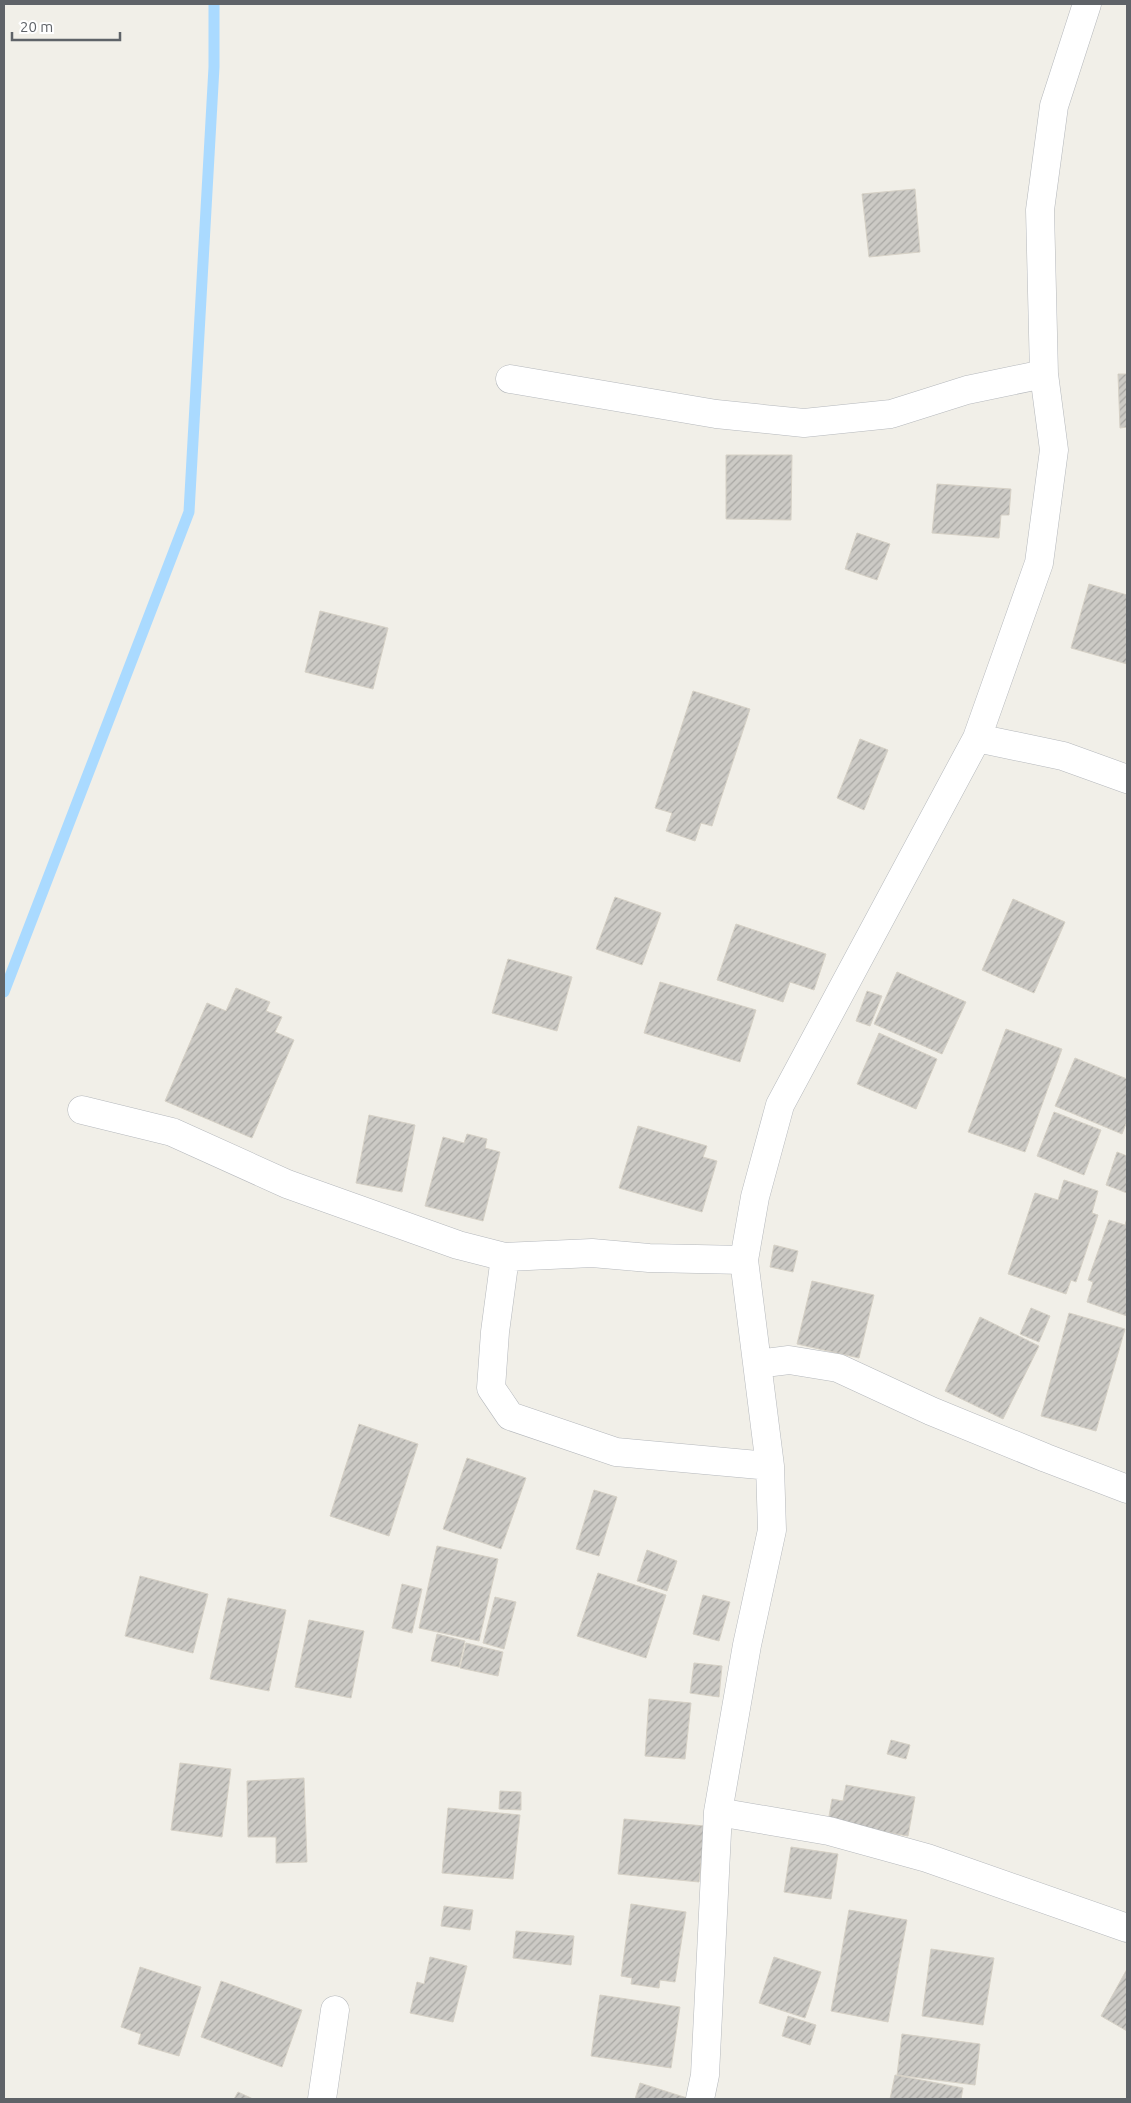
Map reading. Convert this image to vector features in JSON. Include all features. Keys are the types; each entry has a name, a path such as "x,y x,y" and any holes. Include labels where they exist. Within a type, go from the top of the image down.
{"street":[{"path":"700,2099 705,2075 718,1812 747,1645 772,1530 770,1466 744,1260 755,1197 780,1104 977,738 1038,563 1054,450 1044,374 1040,210 1054,106 1087,4"},
{"path":"510,379 716,414 804,423 891,414 967,390 1044,374"},
{"path":"977,738 1064,756 1127,779"},
{"path":"82,1110 172,1132 287,1184 458,1245 505,1257 592,1253 649,1258 744,1260"},
{"path":"505,1257 494,1332 492,1388 510,1416 616,1452 770,1466"},
{"path":"758,1364 789,1360 838,1368 948,1418 1127,1489"},
{"path":"718,1812 829,1831 927,1858 1127,1928"},
{"path":"322,2099 335,2010"}],"building":[{"path":"915,189 920,252 869,257 862,194"},
{"path":"1118,374 1127,374 1127,427 1120,428"},
{"path":"726,455 792,455 791,520 726,519"},
{"path":"937,484 1011,489 1009,515 1001,515 999,538 932,533"},
{"path":"857,533 890,544 877,580 845,569"},
{"path":"1089,584 1127,595 1127,664 1071,648"},
{"path":"320,611 388,628 373,689 305,672"},
{"path":"693,691 750,709 712,826 701,823 695,841 666,831 672,813 655,808"},
{"path":"860,739 888,750 864,810 837,798"},
{"path":"615,897 661,913 642,965 596,949"},
{"path":"1013,899 1065,922 1034,993 982,970"},
{"path":"736,924 826,954 814,990 790,982 783,1002 717,980"},
{"path":"508,959 572,977 557,1031 492,1013"},
{"path":"897,972 966,1002 942,1054 874,1024"},
{"path":"660,982 756,1010 740,1062 644,1033"},
{"path":"236,988 270,1002 266,1011 282,1017 275,1032 294,1040 252,1138 165,1101 207,1003 226,1011"},
{"path":"867,991 882,996 870,1026 856,1021"},
{"path":"1006,1029 1062,1049 1025,1152 968,1132"},
{"path":"879,1033 937,1059 916,1109 857,1084"},
{"path":"1075,1058 1127,1079 1127,1121 1122,1134 1055,1106"},
{"path":"1054,1112 1101,1130 1084,1175 1037,1156"},
{"path":"369,1115 415,1125 402,1192 356,1183"},
{"path":"638,1126 707,1146 703,1157 717,1161 702,1212 619,1188"},
{"path":"467,1134 487,1139 485,1148 500,1152 483,1221 425,1206 443,1137 464,1143"},
{"path":"1117,1152 1127,1156 1127,1193 1106,1185"},
{"path":"1064,1180 1098,1191 1092,1213 1098,1215 1076,1282 1071,1280 1066,1294 1008,1274 1035,1193 1058,1200"},
{"path":"1127,1218 1127,1316 1087,1302 1093,1282 1088,1280 1109,1220 1125,1225"},
{"path":"774,1245 798,1251 793,1272 770,1267"},
{"path":"812,1281 874,1295 859,1358 797,1344"},
{"path":"1031,1308 1050,1316 1039,1342 1020,1334"},
{"path":"1069,1313 1125,1329 1096,1431 1041,1416"},
{"path":"980,1317 1039,1346 1003,1419 945,1391"},
{"path":"359,1424 418,1444 389,1536 330,1516"},
{"path":"467,1458 526,1478 501,1549 443,1529"},
{"path":"594,1490 617,1497 599,1556 576,1549"},
{"path":"437,1546 498,1559 479,1641 419,1628"},
{"path":"647,1550 677,1561 667,1591 637,1581"},
{"path":"598,1573 666,1595 646,1658 577,1636"},
{"path":"140,1576 208,1594 193,1653 125,1636"},
{"path":"402,1584 422,1589 412,1633 392,1628"},
{"path":"703,1595 730,1602 719,1641 693,1634"},
{"path":"495,1597 516,1602 504,1649 483,1643"},
{"path":"228,1598 286,1610 269,1691 210,1679"},
{"path":"309,1620 364,1631 351,1698 295,1687"},
{"path":"437,1634 465,1641 459,1667 431,1661"},
{"path":"466,1643 503,1652 498,1676 460,1668"},
{"path":"694,1663 722,1666 719,1697 690,1693"},
{"path":"649,1699 691,1703 685,1759 645,1756"},
{"path":"891,1740 910,1745 906,1759 887,1754"},
{"path":"180,1763 231,1769 222,1837 171,1830"},
{"path":"304,1778 307,1862 276,1863 276,1837 248,1837 247,1781"},
{"path":"846,1785 915,1797 908,1836 828,1822 832,1799 843,1801"},
{"path":"500,1791 521,1792 521,1810 499,1809"},
{"path":"448,1808 520,1815 513,1879 442,1873"},
{"path":"624,1819 705,1826 699,1882 618,1874"},
{"path":"791,1847 838,1854 831,1899 784,1892"},
{"path":"631,1904 686,1912 675,1982 660,1980 659,1988 631,1984 632,1978 621,1976"},
{"path":"444,1906 473,1910 470,1930 441,1926"},
{"path":"849,1910 907,1920 888,2022 831,2011"},
{"path":"516,1931 574,1936 571,1965 513,1958"},
{"path":"931,1949 994,1958 983,2025 922,2016"},
{"path":"430,1957 467,1966 453,2022 410,2013 417,1982 424,1984"},
{"path":"774,1957 821,1972 805,2018 759,2003"},
{"path":"140,1967 201,1987 179,2056 138,2044 141,2034 121,2027"},
{"path":"1127,1969 1127,2031 1101,2016"},
{"path":"221,1981 302,2010 282,2067 201,2037"},
{"path":"600,1995 680,2007 671,2068 591,2056"},
{"path":"788,2016 816,2025 810,2045 782,2036"},
{"path":"902,2034 980,2044 975,2085 897,2075"},
{"path":"895,2075 963,2088 961,2099 890,2099"},
{"path":"640,2083 687,2098 635,2099"},
{"path":"238,2092 253,2099 234,2099"}],"waterway":[{"path":"4,992 189,512 214,67 214,4"}]}
